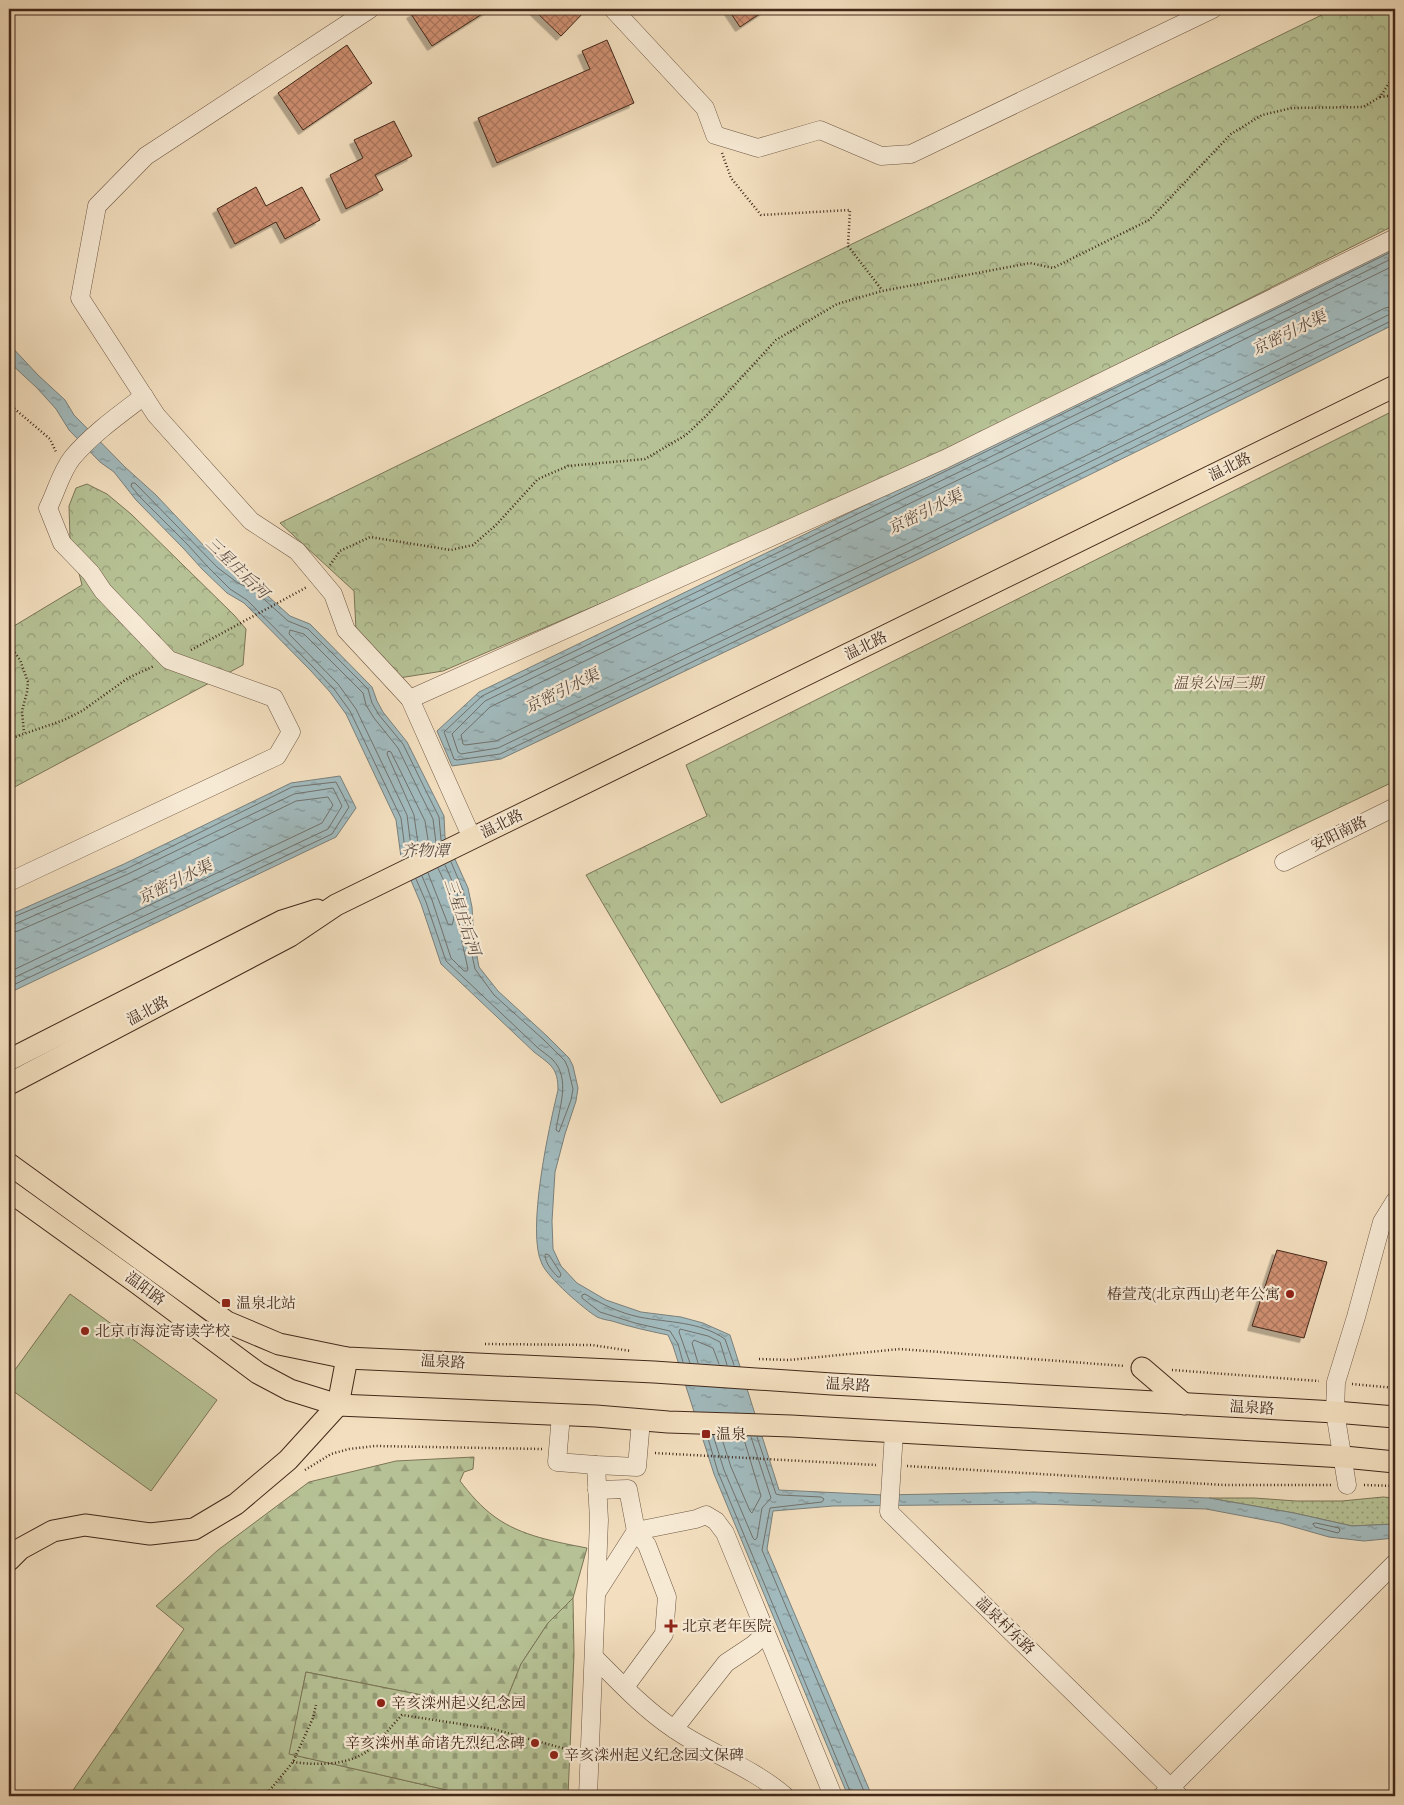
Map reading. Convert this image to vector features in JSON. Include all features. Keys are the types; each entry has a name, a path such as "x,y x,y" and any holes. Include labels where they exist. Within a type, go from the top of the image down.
{"main road":[{"name":"温北路","path":"9,1084 290,936 336,905 1395,386"},
{"name":"温北路","path":"9,1060 282,920 336,905"},
{"name":"温阳路","path":"9,1164 227,1322 278,1344 347,1358"},
{"name":"温阳路","path":"9,1191 137,1282 258,1373 290,1390 338,1405"},
{"name":"温泉路","path":"347,1358 654,1372 1335,1412 1395,1418"},
{"path":"9,1560 20,1549 53,1531 86,1525 150,1534 194,1529 236,1504 288,1460 338,1405 347,1358"},
{"path":"1142,1368 1184,1404"},
{"path":"338,1405 596,1416 668,1422 791,1426 1344,1457 1395,1462"}],"street":[{"path":"370,9 146,156 97,206 80,298 156,415 251,521 297,551 333,594 346,630 410,699 463,843"},
{"path":"613,9 705,108 715,135 758,148 820,130 881,156 911,154 1213,9"},
{"path":"410,699 945,459 1395,238"},
{"path":"9,882 277,756 290,732 274,698 169,660 103,591 91,573 62,543 48,508 68,465 102,429 144,396"},
{"name":"安阳南路","path":"1284,862 1395,807"},
{"path":"1347,1484 1335,1412 1336,1382 1382,1222 1395,1201"},
{"path":"561,1415 557,1462 596,1466 637,1467 641,1420"},
{"name":"温泉村东路","path":"894,1432 889,1512 1170,1793"},
{"path":"588,1796 599,1520 596,1466"},
{"path":"598,1490 628,1489 636,1531 646,1545 667,1597 664,1634 625,1687"},
{"path":"597,1592 636,1531 706,1516 716,1521 725,1533 833,1796"},
{"path":"1170,1793 1395,1563"},
{"path":"674,1729 726,1663 753,1645 766,1633"},
{"path":"594,1656 638,1700 674,1729 754,1773 785,1796"}],"path":[{"path":"1380,97 1395,74"},
{"path":"321,579 340,551 370,537 451,550 473,546 496,525 538,480 568,466 645,459 686,435 776,340 837,304 882,291 1030,263 1053,268 1149,220 1231,134 1262,115 1292,108 1363,106 1380,97 1395,96"},
{"path":"715,135 731,178 762,215 850,210 848,246 882,291"},
{"path":"9,404 50,439 68,465"},
{"path":"9,739 64,720 82,711 128,678 169,660 295,592"},
{"path":"10,650 20,660 28,682 22,711 24,733"},
{"path":"789,1360 900,1349 1142,1368"},
{"path":"1171,1370 1395,1388"},
{"path":"302,1472 331,1454 349,1449 375,1446 558,1450"},
{"path":"638,1452 1224,1485 1347,1484 1395,1486"},
{"path":"265,1796 293,1762 313,1718 316,1705"},
{"path":"293,1762 315,1765 345,1761 366,1752 402,1715 493,1729 589,1756"}],"green space":[{"path":"1334,9 1395,9 1395,225 885,482 443,671 399,678 356,630 354,591 280,523"},
{"name":"温泉公园三期","path":"1395,410 1395,781 721,1103 586,875 707,816 686,765"},
{"path":"87,484 107,494 131,514 234,615 246,629 243,665 9,790 9,629 82,585 70,538 69,506 76,488"},
{"path":"70,1294 217,1400 151,1491 9,1388 9,1378"},
{"path":"474,1457 473,1469 464,1472 460,1481 490,1513 505,1524 527,1534 587,1548 573,1598 548,1623 521,1664 502,1711 306,1672 290,1754 473,1796 69,1796 184,1629 156,1606 218,1550 309,1482 396,1461"},
{"path":"1383,1497 1395,1498 1395,1524 1352,1526 1294,1513 1209,1498 1342,1501"},
{"name":"辛亥滦州起义纪念园","path":"573,1598 574,1655 568,1796 473,1796 289,1754 306,1672 502,1711 521,1664 548,1623"}],"water":[{"name":"京密引水渠","path":"1395,244 1395,324 915,561 501,759 452,766 437,731 479,692 979,450"},
{"path":"9,344 65,400 74,415 125,467 156,495 222,565 240,578 258,587 290,616 310,624 372,687 383,712 407,742 444,816 445,837 468,888 479,967 498,991 569,1058 573,1066 578,1088 576,1101 555,1172 552,1221 553,1249 561,1266 577,1283 606,1300 641,1312 681,1317 703,1323 730,1335 779,1490 883,1495 1034,1492 1209,1498 1294,1513 1352,1526 1395,1524 1395,1538 1364,1541 1329,1537 1280,1523 1206,1509 1037,1504 833,1506 773,1511 767,1549 872,1796 848,1796 714,1474 668,1335 597,1317 559,1285 542,1264 536,1229 545,1153 558,1090 555,1072 549,1064 441,964 421,904 401,857 396,820 346,714 330,692 244,603 227,593 202,569 136,500 114,472 100,462 69,430 56,409 9,362"},
{"name":"京密引水渠","path":"340,776 356,808 336,837 9,993 9,915 124,864 291,783"}],"building":[{"path":"419,9 490,9 432,46 411,14"},
{"path":"533,9 583,9 585,11 561,36"},
{"path":"728,9 767,9 740,27"},
{"path":"607,40 634,103 497,163 478,118 590,69 582,51"},
{"path":"347,45 372,83 303,130 278,93"},
{"path":"394,121 412,156 375,175 383,190 346,209 330,175 363,158 354,140"},
{"path":"256,187 266,206 302,187 320,220 285,239 276,222 235,244 217,209"},
{"name":"椿萱茂(北京西山)老年公寓","path":"1277,1250 1327,1262 1304,1338 1252,1326"},
{"path":"30,1791 34,1794 36,1796 25,1796"}],"place":[{"name":"椿萱茂(北京西山)老年公寓","path":"1290,1294"},
{"name":"温泉北站","path":"226,1303"},
{"name":"北京市海淀寄读学校","path":"85,1331"},
{"name":"温泉","path":"706,1434"},
{"name":"北京老年医院","path":"671,1626"},
{"name":"辛亥滦州起义纪念园","path":"381,1703"},
{"name":"辛亥滦州革命诸先烈纪念碑","path":"535,1743"},
{"name":"辛亥滦州起义纪念园文保碑","path":"554,1755"}],"water label":[{"name":"三星庄后河","path":"237,568"},
{"name":"齐物潭","path":"425,851"},
{"name":"三星庄后河","path":"462,917"}]}
